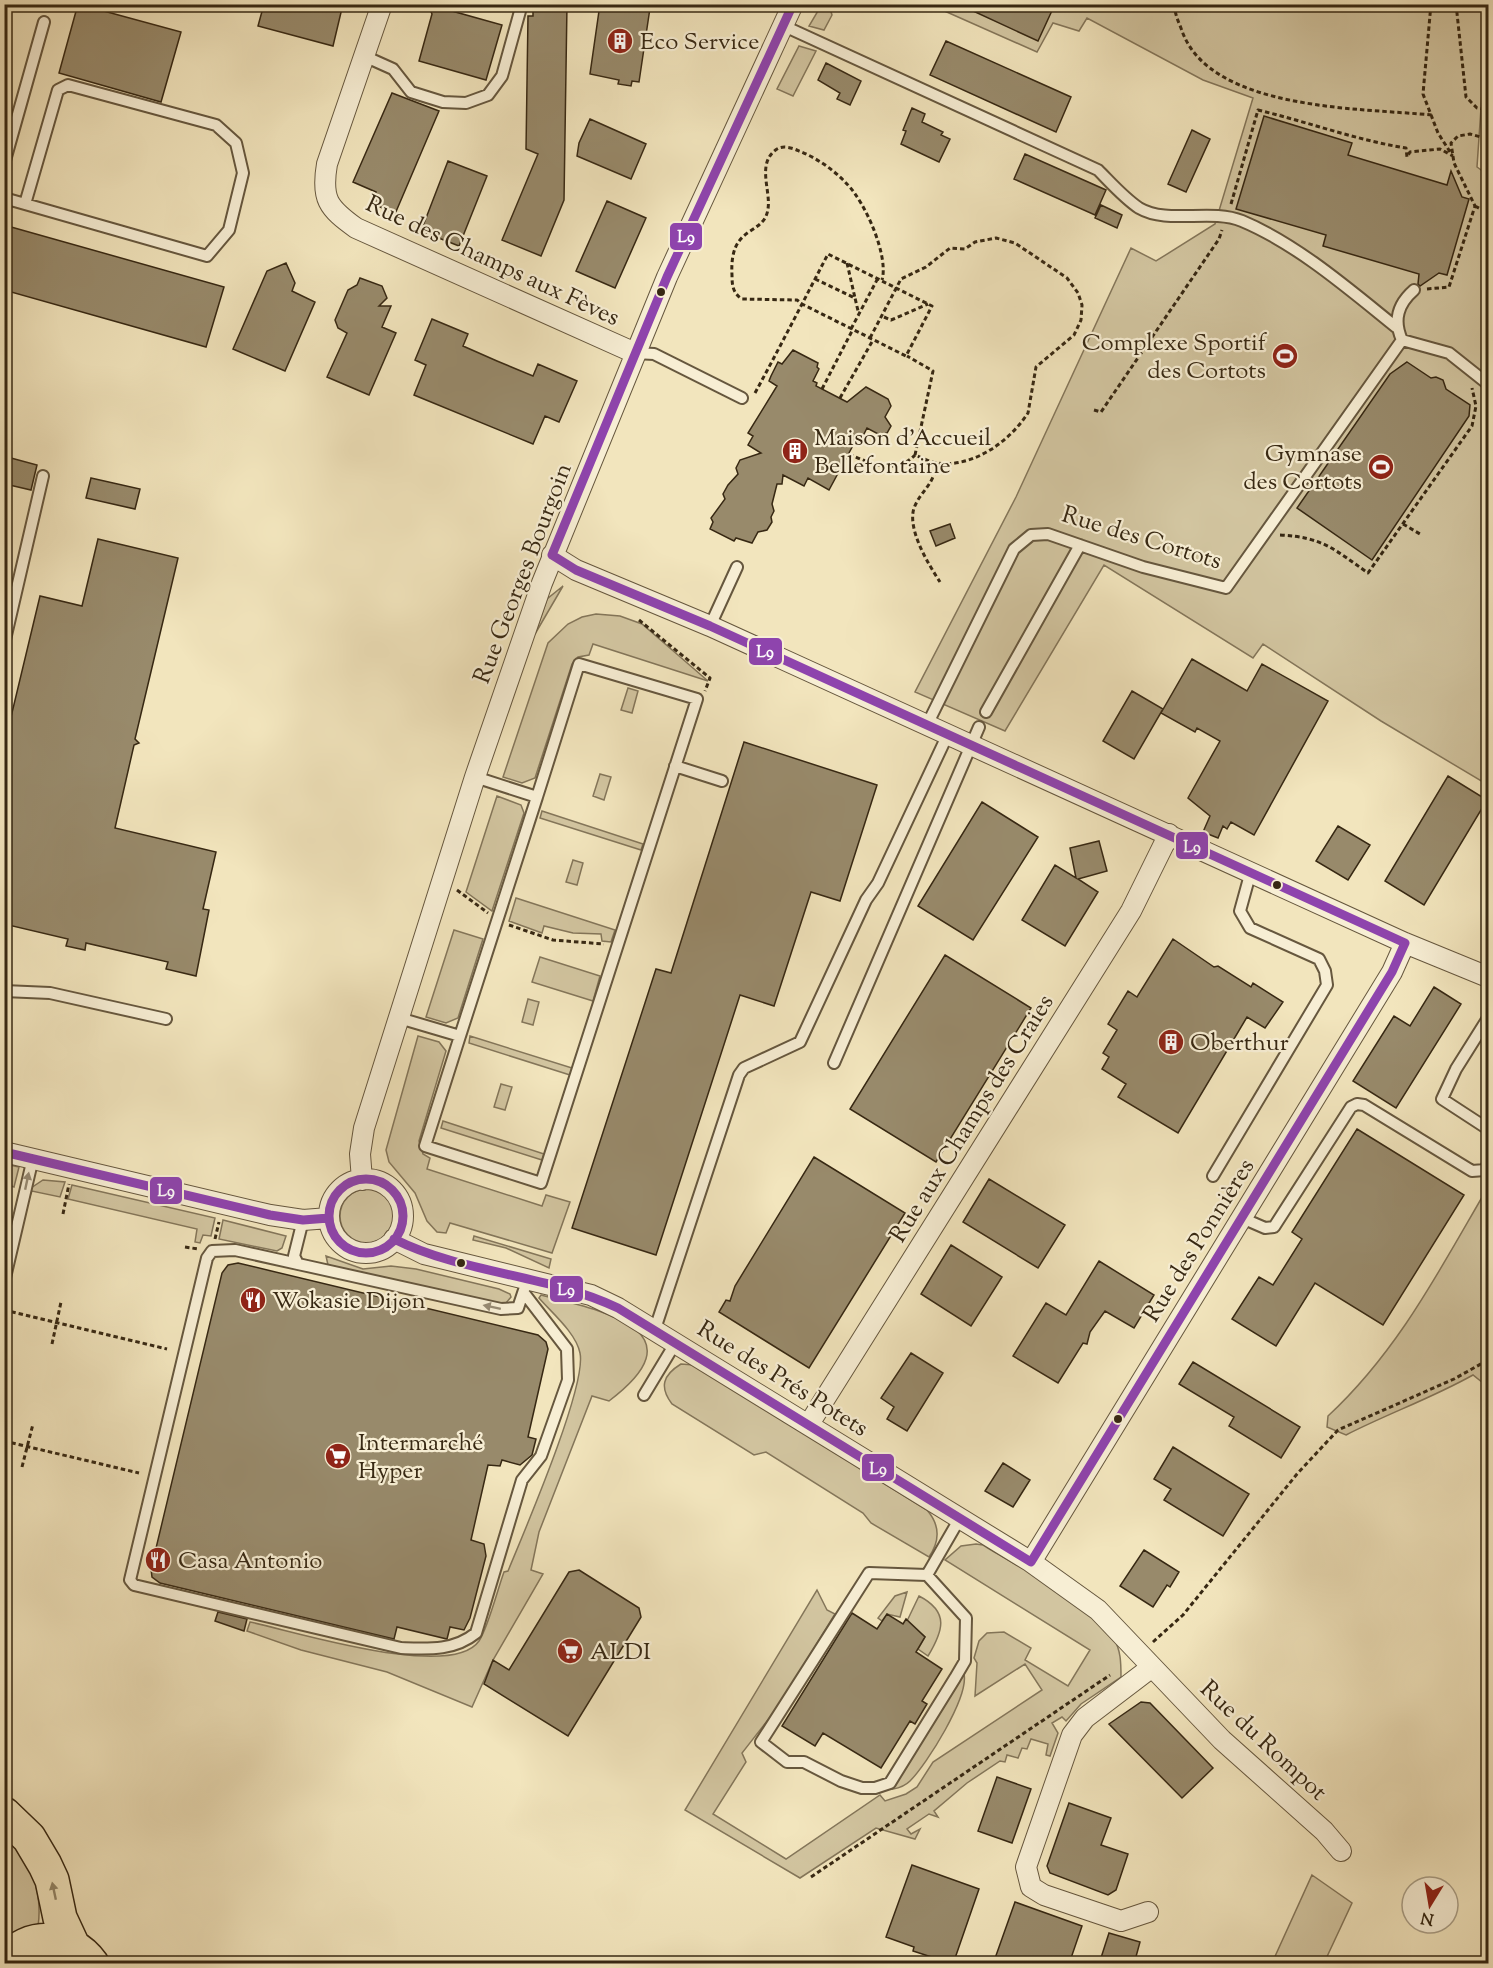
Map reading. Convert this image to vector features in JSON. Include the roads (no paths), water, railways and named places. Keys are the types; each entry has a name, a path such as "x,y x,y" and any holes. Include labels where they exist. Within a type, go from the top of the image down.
{"highway":[{"path":"4,1814 29,1838 45,1865 52,1880 60,1918 83,1955"},
{"path":"5,1960 22,1946 37,1940 59,1941 83,1955"}],"street":[{"name":"Rue des Champs aux Fèves","path":"382,4 327,164 323,186 331,210 356,228 635,353"},
{"name":"Rue Georges Bourgoin","path":"362,1180 360,1154 364,1128 475,777 552,555 667,277 793,4"},
{"path":"552,555 576,570 710,626 948,734 976,736 1169,834 1405,943 1488,977"},
{"name":"Rue aux Champs des Craies","path":"809,1424 1131,911 1169,834"},
{"name":"Rue des Ponnières","path":"1031,1562 1392,972 1405,943"},
{"path":"4,1152 270,1215 303,1220 329,1218"},
{"path":"362,1180 383,1184 398,1199 402,1220 394,1239 380,1250 357,1252 338,1240 329,1218 331,1203 339,1191 362,1180"},
{"name":"Rue des Prés Potets","path":"394,1239 424,1254 525,1286 591,1295 655,1329 1031,1562 1098,1610 1145,1660"},
{"path":"1145,1660 1085,1719 1072,1735 1026,1867 1031,1887 1044,1895 1121,1922 1148,1912"},
{"name":"Rue du Rompot","path":"1145,1660 1222,1740 1324,1831 1341,1851"}],"lane":[{"path":"364,56 393,69 411,92 443,102 466,104 488,95 502,76 522,4"},
{"path":"4,164 44,22"},
{"path":"784,26 1098,170 1140,209 1157,214 1242,221 1316,263 1396,327 1402,340 1449,353 1488,384"},
{"path":"4,198 25,204 207,256 229,230 243,173 236,143 216,125 68,85 58,90 25,204"},
{"path":"1396,327 1403,300 1414,290"},
{"name":"Rue des Cortots","path":"927,725 1014,549 1031,535 1048,534 1143,567 1226,588 1402,340"},
{"path":"635,353 654,354 741,398"},
{"path":"4,644 43,476"},
{"path":"986,712 1080,545"},
{"path":"710,626 737,567"},
{"path":"579,664 697,699 675,766 541,1183 425,1146 579,664"},
{"path":"655,1329 739,1075 744,1068 801,1042 866,900 878,883 948,734"},
{"path":"834,1063 976,736"},
{"path":"675,766 722,781"},
{"path":"475,777 537,796"},
{"path":"1213,1176 1327,985 1325,971 1319,959 1250,928 1240,911 1251,871"},
{"path":"4,991 50,993 166,1019"},
{"path":"399,1018 460,1036"},
{"path":"1488,1018 1456,1069 1442,1099 1488,1129"},
{"path":"1242,1218 1265,1228 1274,1227 1351,1107 1357,1104 1364,1105 1472,1171 1485,1170 1488,1164"},
{"path":"4,1282 33,1158"},
{"path":"298,1264 294,1256 303,1220"},
{"path":"235,1250 501,1309 518,1308 525,1286 567,1349 568,1380 541,1456 522,1480 476,1633 464,1643 435,1649 401,1648 134,1585 130,1580 207,1258 212,1251 235,1250"},
{"path":"644,1395 676,1342"},
{"path":"927,1575 960,1518"},
{"path":"869,1573 927,1575 966,1617 964,1661 890,1783 875,1788 862,1788 841,1781 804,1762 787,1762 763,1746 761,1742 869,1573"}],"place":[{"name":"Eco Service","path":"620,41"},
{"name":"Complexe Sportif des Cortots","path":"1285,356"},
{"name":"Maison d'Accueil Bellefontaine","path":"795,451"},
{"name":"Gymnase des Cortots","path":"1381,467"},
{"name":"Oberthur","path":"1171,1042"},
{"name":"Wokasie Dijon","path":"253,1300"},
{"name":"Intermarché Hyper","path":"338,1456"},
{"name":"Casa Antonio","path":"158,1560"},
{"name":"ALDI","path":"570,1651"}]}
